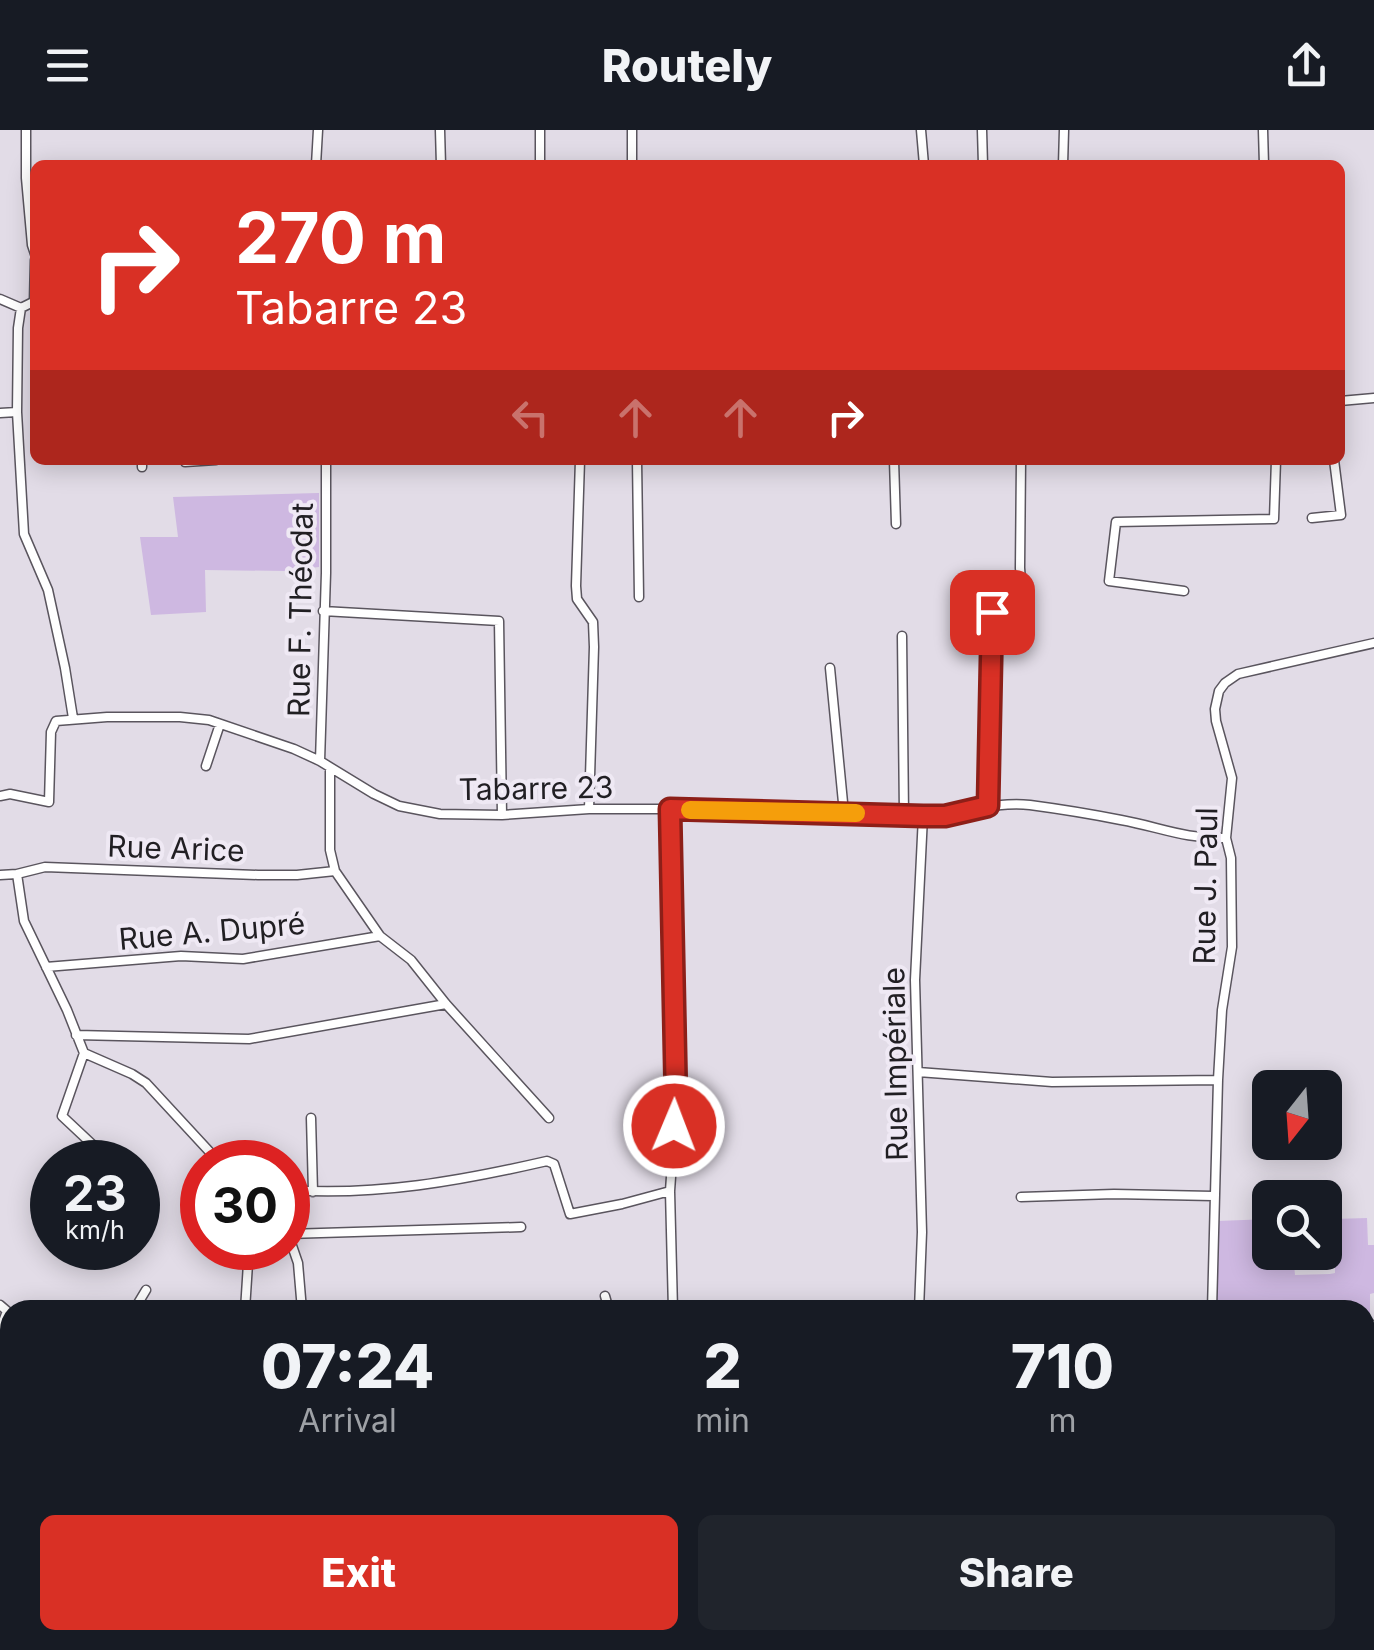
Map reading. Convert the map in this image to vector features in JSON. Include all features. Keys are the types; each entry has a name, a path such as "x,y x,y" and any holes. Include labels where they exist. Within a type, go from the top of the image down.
{"street":[{"path":"27,130 30,166"},
{"path":"316,160 318,130"},
{"path":"440,130 440,160"},
{"path":"540,130 540,160"},
{"path":"632,130 632,160"},
{"path":"921,130 924,160"},
{"path":"982,130 983,160"},
{"path":"1064,130 1064,160"},
{"path":"1263,130 1264,160"},
{"path":"0,299 22,308"},
{"path":"0,796 10,794 48,806 52,725 73,718 48,590 24,534 17,412 18,328 22,308 30,303"},
{"path":"1345,401 1374,398"},
{"path":"0,413 17,412"},
{"name":"Rue F. Théodat","path":"320,761 326,465"},
{"path":"580,465 577,599 593,622 594,647 589,810"},
{"path":"637,465 639,597"},
{"path":"894,465 896,524"},
{"path":"988,806 992,612 1022,608 1021,465"},
{"path":"1184,591 1109,581 1116,522 1274,519 1276,465"},
{"path":"1312,518 1342,515 1335,465"},
{"path":"324,612 499,621 502,815"},
{"path":"902,636 904,815"},
{"name":"Rue J. Paul","path":"1212,1300 1218,1080 1222,1010 1232,946 1231,858 1226,838 1232,778 1216,721 1219,691 1238,674 1374,643"},
{"path":"830,668 844,813"},
{"name":"Tabarre 23","path":"73,718 209,720 294,749 399,806 440,814 670,809 945,816 1005,804 1123,820 1181,836 1226,838"},
{"path":"206,766 220,724"},
{"path":"330,768 330,850 335,871 380,936 411,960 549,1118"},
{"path":"670,809 676,1106 670,1190 673,1300"},
{"name":"Rue Impériale","path":"919,1300 922,1232 915,980 923,816"},
{"name":"Rue Arice","path":"0,875 45,866 258,875 335,871"},
{"path":"17,874 24,921 84,1054 62,1116 88,1140"},
{"name":"Rue A. Dupré","path":"46,968 181,956 243,959 380,936"},
{"path":"76,1035 249,1038 446,1004"},
{"path":"84,1054 146,1083 198,1140"},
{"path":"918,1072 1052,1082 1218,1080"},
{"path":"311,1118 313,1192"},
{"path":"310,1192 362,1191 464,1180 547,1162 554,1164 570,1214 670,1190"},
{"path":"1021,1198 1114,1194 1214,1196"},
{"path":"310,1233 521,1228"},
{"path":"246,1300 248,1270"},
{"path":"299,1270 301,1300"},
{"path":"140,1300 146,1290"},
{"path":"605,1296 606,1300"}],"shaded area":[{"path":"319,493 319,567 286,571 205,570 206,612 151,615 140,537 178,537 173,497"},
{"path":"1367,1218 1368,1245 1374,1245 1374,1293 1370,1300 1217,1300 1217,1221 1252,1220 1252,1270 1295,1270 1295,1275 1342,1270 1342,1219"}],"slow traffic":[{"path":"690,810 856,813"}],"route":[{"path":"674,1126 670,809 945,816 988,806 992,612"}]}
